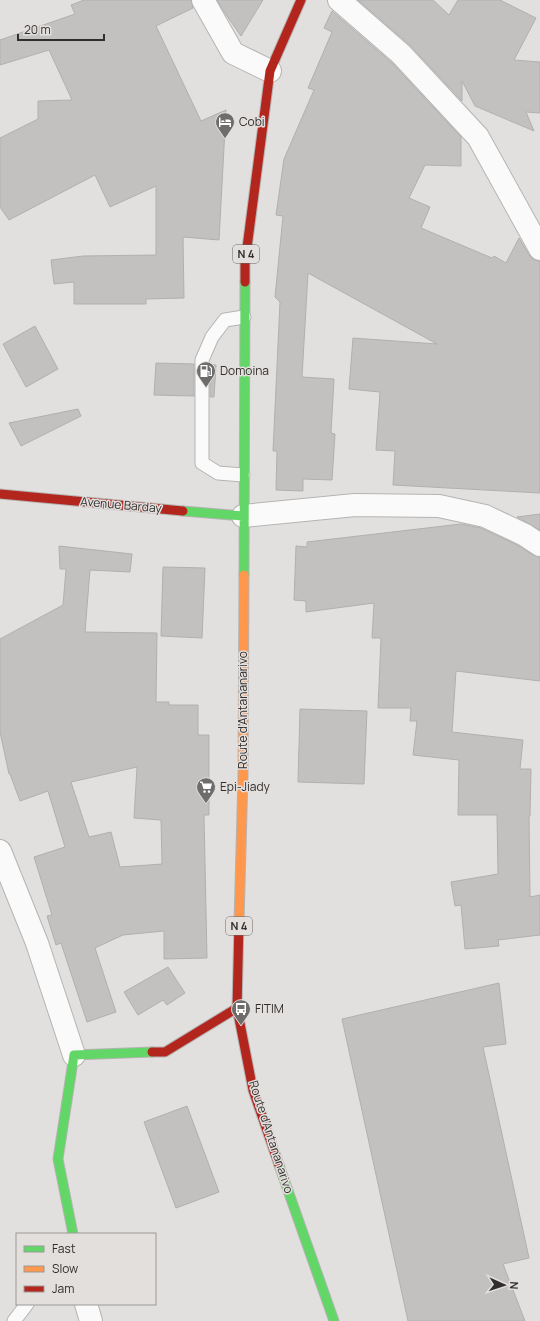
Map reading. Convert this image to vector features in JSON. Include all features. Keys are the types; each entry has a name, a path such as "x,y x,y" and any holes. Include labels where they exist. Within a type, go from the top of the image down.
{"main road":[{"name":"N 4","path":"243,516 245,262 270,71 301,0"},
{"name":"Avenue Barday","path":"0,494 243,516"},
{"name":"Route d'Antananarivo","path":"243,516 243,775 237,1008 253,1090 334,1321"},
{"path":"73,1233 58,1158 74,1055 165,1052 237,1008"}],"street":[{"path":"203,0 233,53 270,71"},
{"path":"339,0 401,54 478,137 540,249"},
{"path":"243,516 355,505 440,506 485,516 525,535 540,545"},
{"path":"0,850 38,943 74,1055"},
{"path":"86,1305 91,1321"}],"lane":[{"path":"243,475 218,473 202,463 201,367 202,360 212,336 225,320 244,316"},
{"path":"14,1321 26,1305"}],"building":[{"path":"84,0 191,0 193,8 156,26 201,121 226,110 219,240 183,237 184,298 146,299 146,304 74,304 74,282 54,284 51,260 83,256 156,255 156,186 110,207 95,175 9,220 0,207 0,138 38,119 38,101 72,100 49,50 0,65 0,40 75,14 71,5"},
{"path":"217,0 263,0 241,36"},
{"path":"358,0 433,0 449,15 458,0 500,0 536,18 514,60 540,62 540,113 526,112 534,131 475,106 462,81 462,101 410,45"},
{"path":"332,11 392,63 461,137 461,166 425,165 409,198 430,207 421,228 492,258 494,256 506,263 519,238 529,255 534,260 540,261 540,493 393,485 395,451 376,450 380,392 349,389 353,338 437,344 308,273 302,377 334,379 331,433 335,434 332,480 303,479 303,491 276,490 277,451 273,451 280,302 275,297 283,216 276,215 284,159 314,90 308,88 332,32 324,28"},
{"path":"35,326 58,369 26,387 3,344"},
{"path":"156,363 194,364 194,396 154,395"},
{"path":"210,365 216,365 214,397 210,397"},
{"path":"78,409 81,416 21,446 9,423"},
{"path":"540,514 540,530 517,517"},
{"path":"461,524 481,528 519,546 533,555 540,557 540,681 456,671 452,732 523,740 520,769 531,769 529,816 530,897 540,895 540,935 498,940 499,946 465,949 461,905 455,906 451,882 498,874 497,815 458,815 459,760 413,755 417,721 410,721 411,708 378,708 381,638 372,638 374,603 306,612 306,601 294,600 296,546 307,547 307,542"},
{"path":"59,546 132,554 130,572 90,570 85,632 157,633 156,702 169,702 169,705 198,705 198,735 209,735 209,815 204,815 207,958 164,959 164,931 123,935 95,948 116,1012 87,1022 61,943 56,945 47,916 52,915 34,857 65,847 48,791 20,801 9,774 0,732 0,639 63,605 66,569 60,569","holes":["137,767 134,818 161,820 162,864 120,867 111,832 89,837 71,782"]},
{"path":"163,567 205,568 202,638 161,636"},
{"path":"300,709 367,711 364,784 298,782"},
{"path":"168,967 185,993 167,1005 163,1000 138,1015 124,992"},
{"path":"499,983 506,1044 483,1047 529,1258 503,1264 525,1321 408,1321 342,1019"},
{"path":"187,1106 219,1192 176,1208 144,1122"}],"traffic: fast":[{"path":"244,575 245,282"},
{"path":"183,511 243,516"},
{"path":"73,1233 58,1159 74,1055 152,1052"},
{"path":"279,1165 334,1321"}],"traffic: slow":[{"path":"239,922 243,775 244,575"}],"traffic: jam":[{"path":"245,282 245,263 270,71 301,0"},
{"path":"0,494 183,511"},
{"path":"239,922 237,1008 253,1090 279,1165"},
{"path":"152,1052 165,1052 237,1008"}],"place":[{"name":"Cobi","path":"225,139"},
{"name":"Domoina","path":"206,388"},
{"name":"Epi-Jiady","path":"206,804"},
{"name":"FITIM","path":"241,1026"}]}
